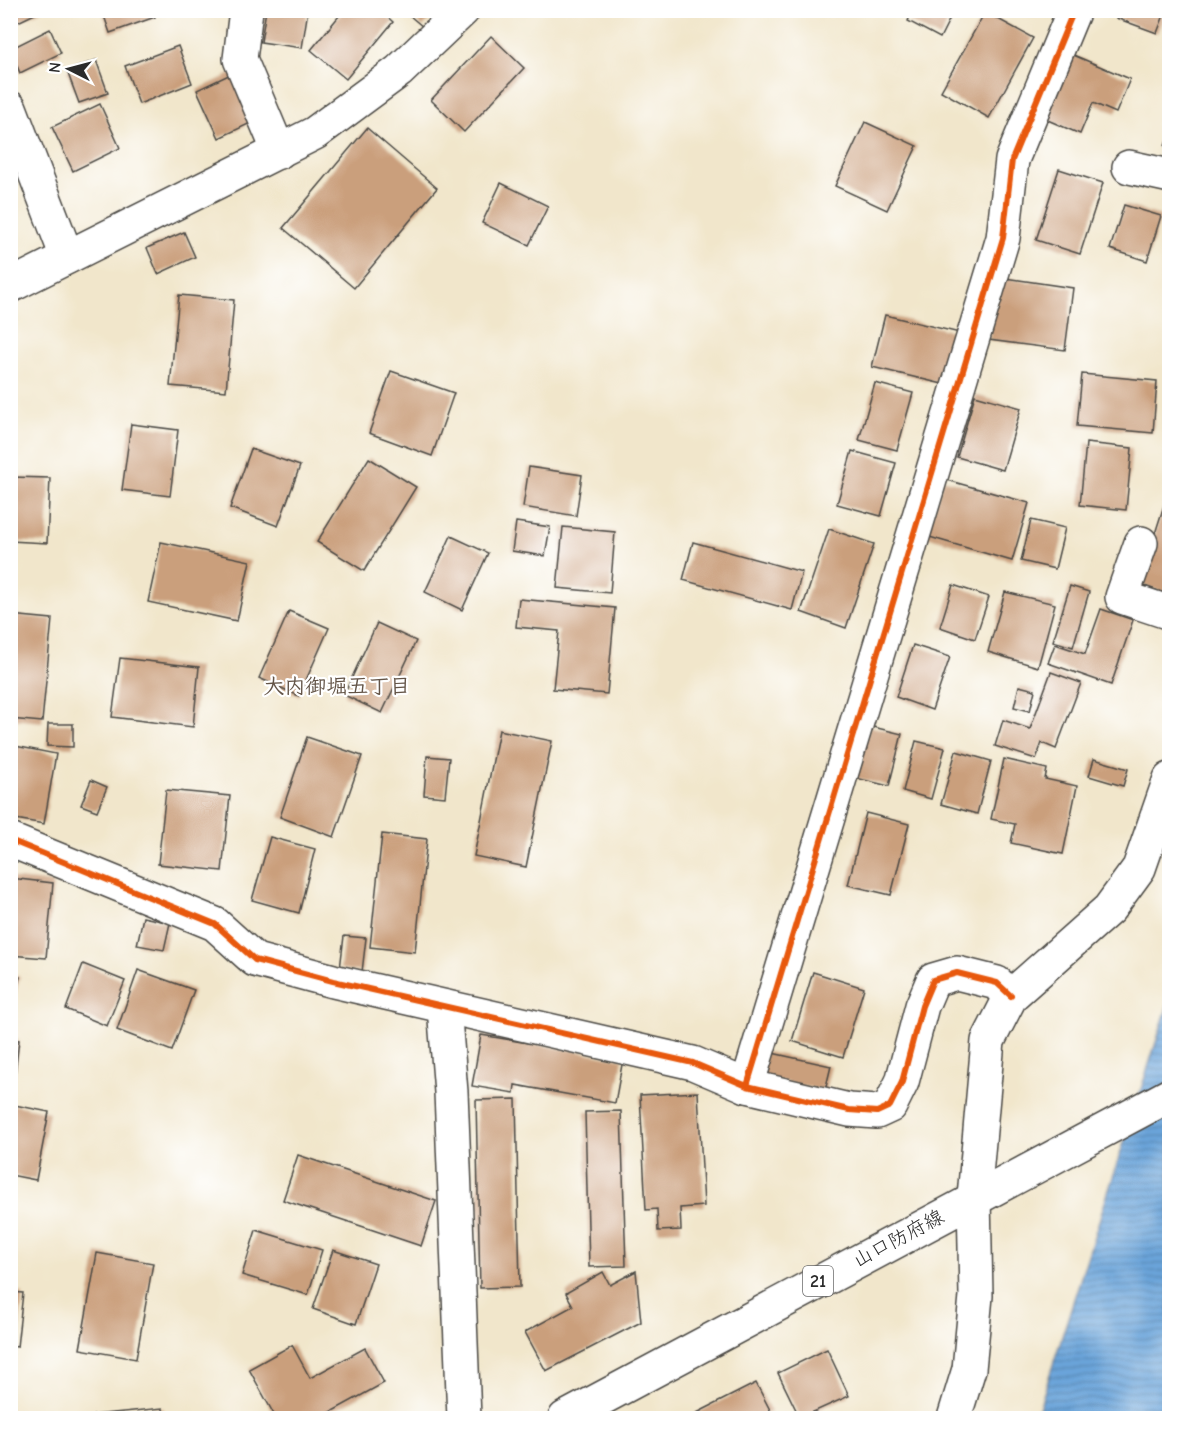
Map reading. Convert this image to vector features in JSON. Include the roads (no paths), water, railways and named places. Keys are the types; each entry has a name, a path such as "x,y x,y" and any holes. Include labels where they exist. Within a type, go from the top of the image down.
{"street":[{"path":"246,10 240,59 279,152"},
{"path":"10,286 315,133 399,71 463,10"},
{"path":"747,1086 1003,238 1012,159 1074,10"},
{"path":"10,108 68,257"},
{"path":"1129,167 1170,176"},
{"path":"1141,543 1122,597 1170,613"},
{"path":"954,1419 970,1358 976,1296 974,1197 988,1041 1011,996 1109,909 1139,868 1170,779"},
{"path":"10,840 215,924 255,960 444,1007 693,1063 747,1086 849,1110 877,1112 890,1106 902,1082 922,1006 933,980 957,973 997,983 1011,996"},
{"path":"444,1007 451,1092 464,1419"},
{"name":"山口防府線","path":"565,1419 974,1197 1170,1095"}],"water":[{"path":"1169,1002 1169,1418 1036,1418"}],"district":[{"name":"大内御堀五丁目","path":"337,686"}]}
